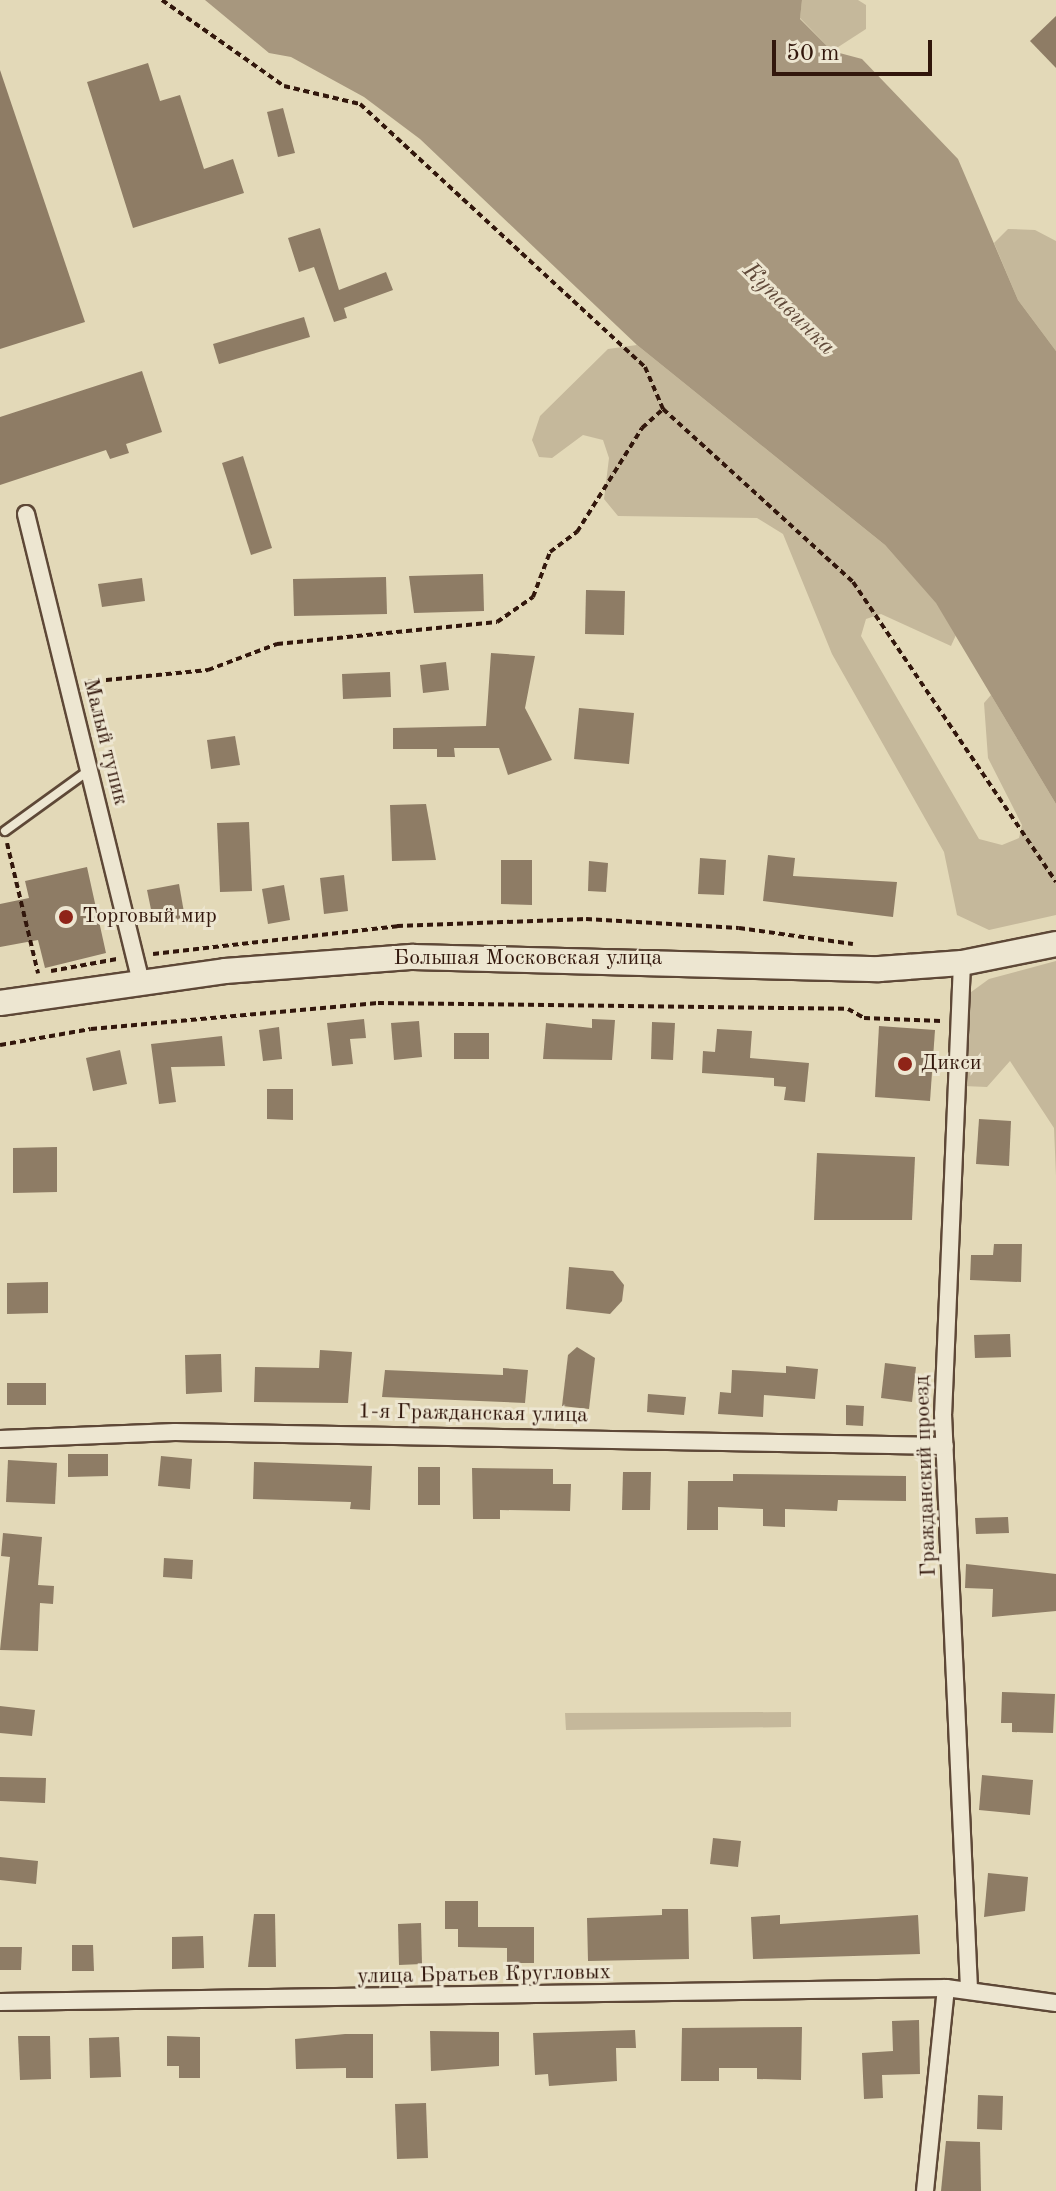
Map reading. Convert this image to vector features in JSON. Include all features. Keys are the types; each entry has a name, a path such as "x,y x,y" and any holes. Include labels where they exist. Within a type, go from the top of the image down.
{"main road":[{"name":"Большая Московская улица","path":"0,1003 141,981 413,957 879,969 962,963 1056,944"}],"street":[{"name":"Малый тупик","path":"26,514 141,981"},
{"name":"Гражданский проезд","path":"962,963 945,1446 969,1988"},
{"name":"1-я Гражданская улица","path":"0,1439 190,1432 945,1446"},
{"path":"925,2191 946,1988"},
{"name":"улица Братьев Кругловых","path":"0,2002 969,1988 1056,2003"}],"lane":[{"path":"5,831 89,771"}],"path":[{"path":"162,0 284,86 360,104 645,367 663,409 853,582 1056,882"},
{"path":"68,685 208,670 277,644 497,622 533,597 550,552 577,532 642,428 663,409"},
{"path":"5,831 38,973"},
{"path":"25,975 134,956 397,926 586,919 739,928 865,948"},
{"path":"0,1045 91,1029 378,1003 848,1009 864,1018 960,1022"}],"shaded area":[{"path":"802,0 858,0 866,5 866,29 832,51 800,18"},
{"path":"1008,229 1035,230 1056,241 1056,351 1018,300 994,243"},
{"path":"637,345 885,545 936,602 956,635 951,646 881,614 866,619 861,636 979,839 1002,845 1019,838 1022,825 988,758 984,703 991,695 1056,804 1056,915 989,930 957,915 944,852 832,654 783,534 757,518 618,516 604,499 609,458 603,440 583,435 552,458 539,457 532,440 540,416 608,349"},
{"path":"1056,961 1056,1176 1054,1128 1010,1061 987,1087 963,1086 967,995 989,979"},
{"path":"791,1712 791,1727 566,1730 565,1713"}],"water":[{"name":"Купавинка","path":"205,0 802,0 800,19 832,51 862,59 958,159 1018,300 1056,351 1056,804 936,603 885,545 637,345 420,139 364,97 291,57 269,53"}],"building":[{"path":"1056,16 1056,68 1030,41"},
{"path":"148,63 160,101 180,95 204,169 233,159 244,193 133,228 87,82"},
{"path":"0,70 85,322 0,349"},
{"path":"283,108 295,153 278,157 267,112"},
{"path":"320,228 339,290 386,272 393,290 344,308 347,318 334,322 314,267 299,272 288,238"},
{"path":"304,317 310,337 219,364 213,344"},
{"path":"142,371 162,432 126,444 129,453 110,459 106,450 0,485 0,417"},
{"path":"243,456 272,548 251,555 222,463"},
{"path":"483,574 484,611 414,613 409,576"},
{"path":"386,577 387,614 294,616 293,579"},
{"path":"142,578 145,601 102,607 98,584"},
{"path":"586,590 625,591 624,635 585,634"},
{"path":"491,653 535,656 525,708 552,760 508,775 499,748 454,748 455,757 437,757 437,749 393,749 393,728 486,726"},
{"path":"446,662 449,690 423,693 420,665"},
{"path":"390,672 391,697 343,699 342,674"},
{"path":"579,708 634,713 629,764 574,759"},
{"path":"235,736 240,765 211,769 207,740"},
{"path":"426,804 436,860 392,861 390,805"},
{"path":"249,822 252,891 220,892 217,823"},
{"path":"768,855 795,858 793,876 897,882 893,917 763,901"},
{"path":"700,858 726,860 724,895 698,894"},
{"path":"501,860 532,860 532,905 501,904"},
{"path":"589,861 608,863 606,892 588,891"},
{"name":"Торговый мир","path":"87,867 106,953 45,968 38,940 0,947 0,904 29,898 25,881"},
{"path":"344,875 348,911 324,914 320,878"},
{"path":"179,884 185,918 154,924 147,890"},
{"path":"284,885 290,920 268,924 262,889"},
{"path":"364,1019 366,1038 350,1039 353,1064 332,1066 327,1023"},
{"path":"592,1019 615,1020 612,1060 543,1059 546,1023 592,1028"},
{"path":"419,1021 422,1057 394,1060 391,1023"},
{"path":"652,1022 675,1023 673,1060 651,1059"},
{"name":"Дикси","path":"879,1026 935,1030 930,1101 875,1097"},
{"path":"279,1027 282,1059 263,1061 259,1030"},
{"path":"717,1029 752,1031 750,1058 809,1063 805,1102 784,1100 786,1087 774,1086 774,1078 702,1073 703,1051 715,1052"},
{"path":"454,1033 489,1033 489,1059 454,1059"},
{"path":"222,1036 225,1066 171,1067 176,1102 159,1104 151,1044"},
{"path":"120,1050 127,1084 93,1091 86,1058"},
{"path":"267,1089 293,1089 293,1120 267,1119"},
{"path":"979,1119 1011,1121 1009,1166 976,1164"},
{"path":"57,1147 57,1192 13,1193 13,1148"},
{"path":"817,1153 915,1157 912,1220 814,1220"},
{"path":"994,1244 1022,1244 1021,1282 970,1280 971,1255 993,1255"},
{"path":"569,1267 613,1271 624,1285 622,1301 610,1314 566,1309"},
{"path":"48,1282 48,1313 7,1314 7,1283"},
{"path":"1010,1334 1011,1357 975,1358 974,1335"},
{"path":"577,1347 595,1358 589,1409 562,1406 568,1355"},
{"path":"320,1350 352,1352 348,1403 254,1402 255,1367 319,1368"},
{"path":"221,1354 222,1392 186,1394 185,1355"},
{"path":"885,1363 916,1367 912,1402 881,1398"},
{"path":"786,1366 818,1369 815,1399 764,1395 763,1417 718,1414 720,1392 731,1393 732,1370 786,1373"},
{"path":"503,1368 528,1370 525,1403 382,1397 385,1370 503,1375"},
{"path":"7,1383 46,1383 46,1405 7,1405"},
{"path":"648,1394 686,1397 684,1415 647,1412"},
{"path":"846,1405 864,1406 863,1426 846,1425"},
{"path":"68,1454 108,1454 108,1476 68,1477"},
{"path":"161,1456 192,1459 190,1489 158,1486"},
{"path":"8,1460 57,1463 55,1504 6,1502"},
{"path":"254,1462 372,1466 370,1510 350,1509 351,1502 253,1499"},
{"path":"418,1467 440,1467 440,1505 418,1505"},
{"path":"472,1468 553,1469 553,1484 571,1484 570,1511 500,1510 500,1519 473,1519"},
{"path":"623,1472 651,1472 650,1510 622,1510"},
{"path":"733,1474 906,1476 906,1501 838,1500 837,1511 785,1509 785,1527 763,1526 763,1509 718,1507 718,1530 687,1530 688,1481 733,1481"},
{"path":"1008,1517 1009,1533 976,1534 975,1518"},
{"path":"3,1533 42,1537 38,1585 54,1586 53,1604 40,1603 38,1651 0,1650 10,1557 1,1556"},
{"path":"164,1558 193,1560 192,1579 163,1577"},
{"path":"966,1564 1056,1574 1056,1611 992,1617 993,1589 965,1588"},
{"path":"1002,1692 1055,1694 1053,1733 1012,1732 1012,1723 1001,1723"},
{"path":"0,1706 35,1710 32,1736 0,1733"},
{"path":"982,1775 1033,1780 1030,1815 979,1810"},
{"path":"0,1777 46,1778 45,1803 0,1801"},
{"path":"713,1838 741,1841 738,1867 710,1864"},
{"path":"0,1857 38,1861 36,1884 0,1880"},
{"path":"988,1873 1028,1877 1025,1911 984,1917"},
{"path":"445,1901 478,1901 478,1927 534,1927 534,1963 507,1963 507,1948 458,1947 458,1929 445,1929"},
{"path":"662,1909 688,1909 689,1959 588,1961 587,1918 662,1915"},
{"path":"254,1914 275,1914 276,1967 248,1967"},
{"path":"780,1915 780,1924 918,1915 920,1954 753,1959 751,1917"},
{"path":"421,1923 422,1964 399,1965 398,1924"},
{"path":"203,1936 204,1968 172,1969 172,1937"},
{"path":"72,1945 93,1945 94,1971 72,1971"},
{"path":"0,1947 22,1947 21,1970 0,1970"},
{"path":"919,2020 920,2074 882,2075 883,2098 864,2099 862,2053 893,2051 892,2021"},
{"path":"802,2027 801,2080 757,2079 757,2068 719,2068 719,2081 681,2081 682,2028"},
{"path":"635,2030 636,2048 616,2048 617,2081 549,2086 548,2074 535,2075 533,2033"},
{"path":"430,2031 499,2032 499,2066 431,2071"},
{"path":"373,2034 373,2078 346,2078 346,2068 296,2069 295,2039"},
{"path":"18,2036 50,2036 51,2079 20,2080"},
{"path":"167,2036 200,2037 200,2078 179,2078 179,2066 167,2066"},
{"path":"119,2037 121,2077 90,2078 89,2038"},
{"path":"978,2095 1003,2096 1002,2130 977,2129"},
{"path":"426,2103 428,2158 397,2159 395,2104"},
{"path":"946,2141 980,2142 981,2191 941,2191"}],"place":[{"name":"Торговый мир","path":"66,917"},
{"name":"Дикси","path":"905,1064"}]}
